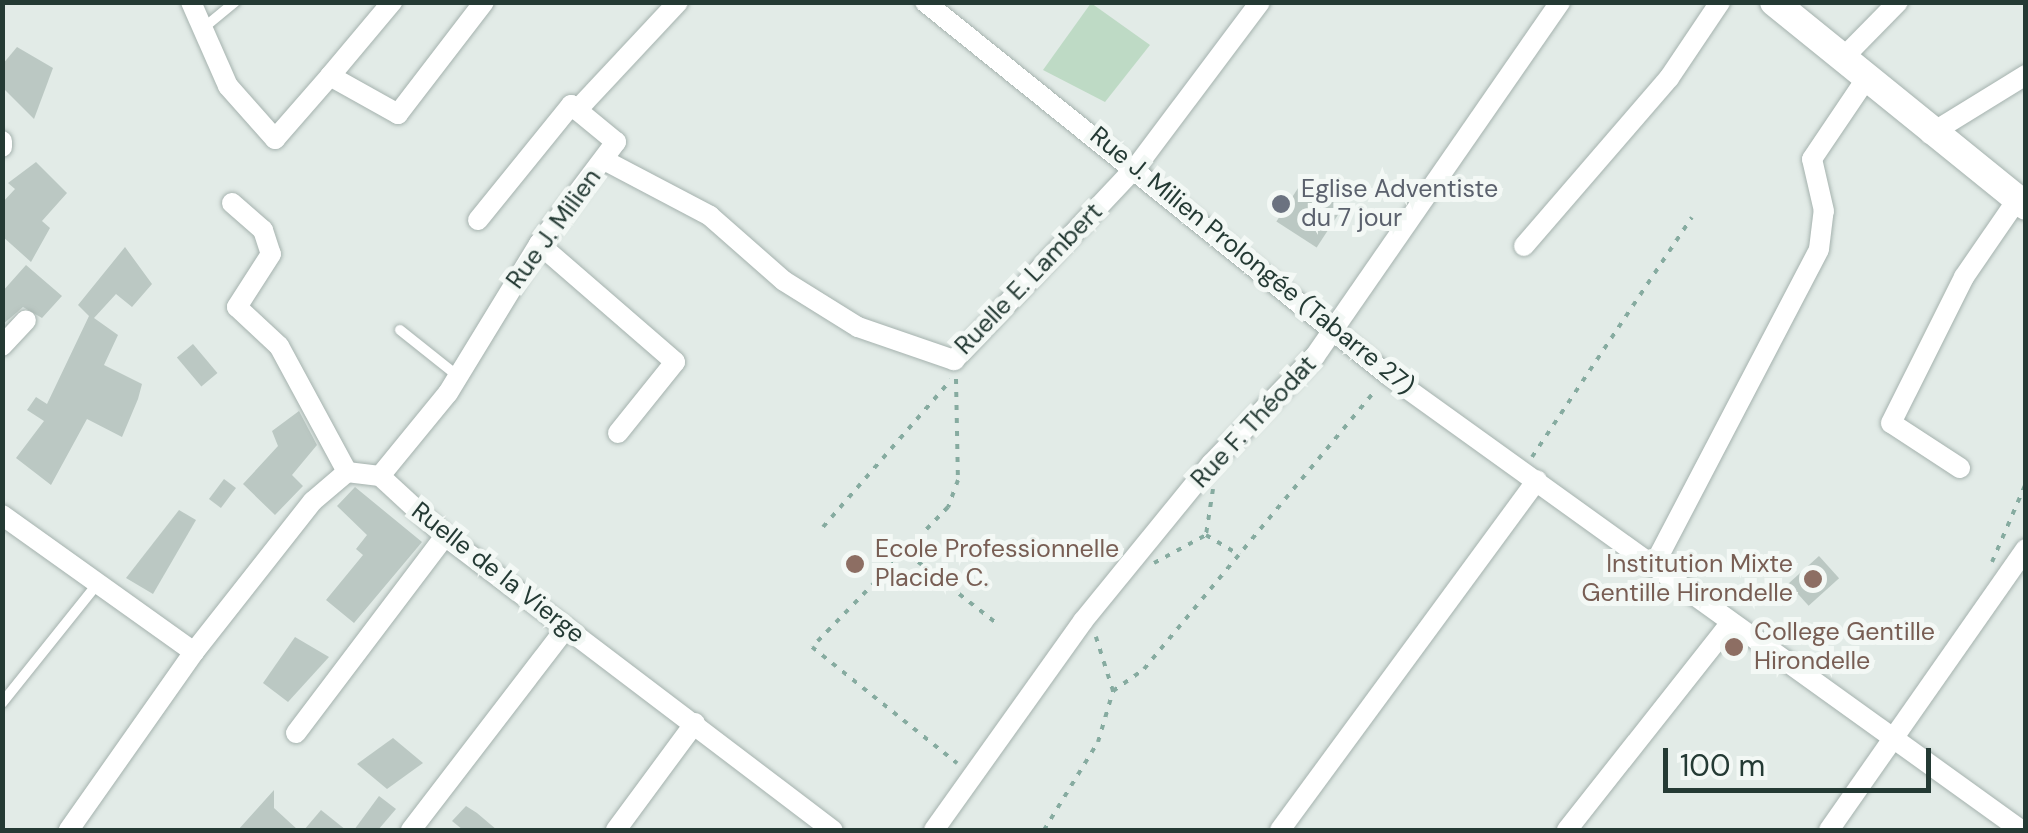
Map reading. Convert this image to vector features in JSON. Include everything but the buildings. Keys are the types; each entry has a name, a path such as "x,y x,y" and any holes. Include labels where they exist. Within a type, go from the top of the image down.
{"main road":[{"path":"1774,2 1930,134 2021,203"}],"street":[{"path":"190,2 201,30 270,138 280,137 392,2"},
{"path":"330,76 392,114 405,108 484,2"},
{"path":"478,220 571,106 578,110 678,2"},
{"name":"Ruelle E. Lambert","path":"604,160 710,216 784,281 858,328 955,367 1137,166 1260,2"},
{"name":"Rue F. Théodat","path":"934,830 1083,621 1211,464 1333,333 1560,2"},
{"path":"1524,246 1669,78 1720,2"},
{"path":"1842,59 1898,2"},
{"name":"Rue J. Milien Prolongée (Tabarre 27)","path":"939,7 1388,376 1654,565 1728,626 2020,830"},
{"path":"1930,134 2026,75"},
{"path":"1654,565 1819,248 1824,211 1812,159 1866,80"},
{"name":"Rue J. Milien","path":"380,476 539,244 616,142 578,110"},
{"path":"232,203 263,230 271,254 237,308 279,346 347,472"},
{"path":"1960,468 1891,422 1964,277 2021,203"},
{"path":"539,244 675,362 618,433"},
{"path":"2,346 26,320"},
{"path":"69,830 194,652 313,501 347,472 380,476"},
{"path":"1280,830 1531,475"},
{"name":"Ruelle de la Vierge","path":"380,476 445,536 834,830"},
{"path":"2,515 95,587 194,652"},
{"path":"296,733 445,536"},
{"path":"1828,830 1895,742 2026,549"},
{"path":"1567,830 1728,626"},
{"path":"411,830 566,628"},
{"path":"616,830 694,723"}],"lane":[{"path":"201,30 236,2"},
{"path":"400,330 454,373"},
{"path":"2,703 95,587"}],"path":[{"path":"1531,475 1692,217"},
{"path":"823,527 955,367"},
{"path":"955,367 958,480 948,507 812,647 972,775"},
{"path":"1113,692 1144,670 1388,376"},
{"path":"1206,535 1211,464"},
{"path":"1988,571 2026,483"},
{"path":"1206,535 1239,555"},
{"path":"1131,566 1165,562 1206,535"},
{"path":"907,553 999,625"},
{"path":"1044,830 1098,742 1113,692 1109,658 1083,621"}],"green space":[{"path":"1091,3 1150,45 1105,102 1043,70"}],"place":[{"name":"Eglise Adventiste du 7 jour","path":"1281,204"},
{"name":"Ecole Professionnelle Placide C.","path":"855,564"},
{"name":"Institution Mixte Gentille Hirondelle","path":"1813,579"},
{"name":"College Gentille Hirondelle","path":"1734,647"}]}
